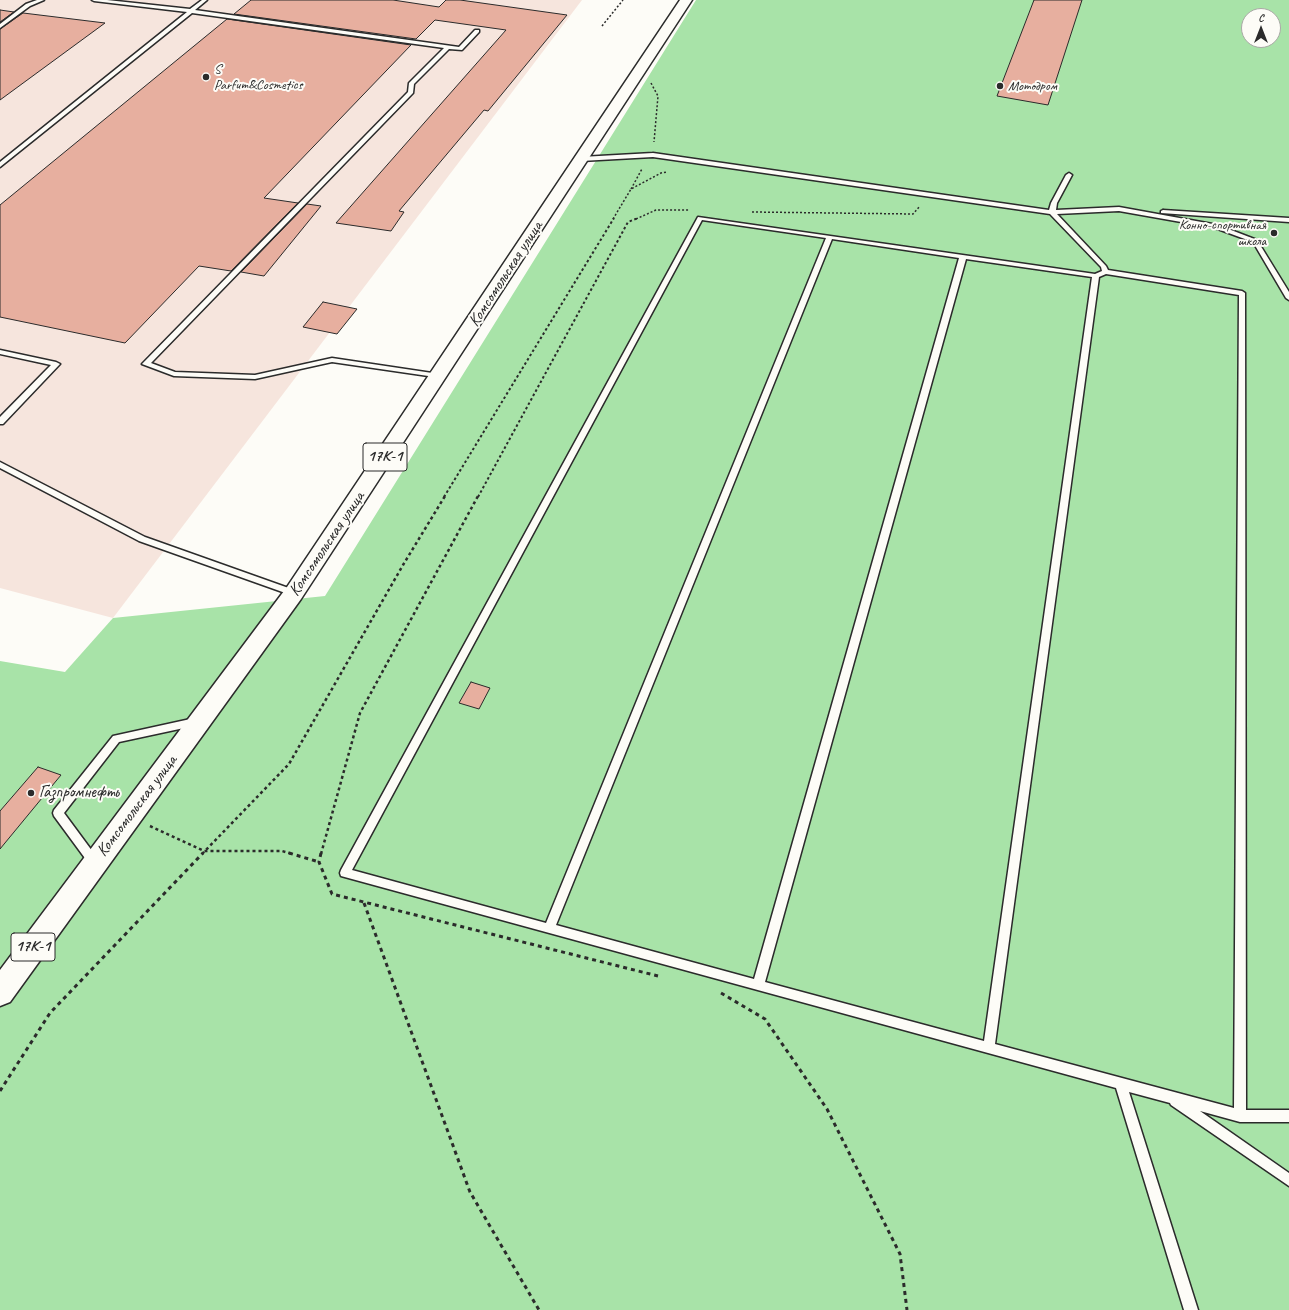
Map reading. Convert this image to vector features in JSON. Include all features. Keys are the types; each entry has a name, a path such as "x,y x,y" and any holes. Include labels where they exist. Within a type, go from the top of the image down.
{"main road":[{"name":"Комсомольская улица","path":"0,993 94,862 129,817 294,593 439,376 686,0"}],"lane":[{"path":"0,26 28,5 42,0"},
{"path":"94,0 191,11 460,49 477,31"},
{"path":"0,165 205,0"},
{"path":"439,376 332,360 255,377 174,374 146,364 412,92 411,84 448,47"},
{"path":"581,159 653,155 1052,212 1119,210 1289,220"},
{"path":"1052,212 1054,203 1069,175"},
{"path":"1119,210 1216,226 1255,241 1289,298"},
{"path":"1052,212 1104,267 1105,272"},
{"path":"1240,1116 1242,293 1105,272 1096,276 700,218 345,873 1240,1116 1289,1116"},
{"path":"549,929 830,237"},
{"path":"758,986 963,257"},
{"path":"989,1048 1096,276"},
{"path":"0,352 56,364 0,422"},
{"path":"0,465 142,539 294,593"},
{"path":"94,862 58,813 116,739 200,721"},
{"path":"1121,1084 1191,1310"},
{"path":"1169,1097 1289,1180"}],"path":[{"path":"602,26 622,0"},
{"path":"0,1091 50,1013 289,764 402,565 630,189 643,165 653,155 658,96 646,73 644,64"},
{"path":"630,189 661,173 668,172"},
{"path":"747,211 913,214 922,205 916,202"},
{"path":"665,978 332,894 319,862 360,713 628,222 656,210 695,210"},
{"path":"129,817 204,851 282,851 319,862"},
{"path":"364,902 470,1192 539,1310"},
{"path":"719,992 766,1019 827,1109 900,1254 907,1310"}],"shaded area":[{"path":"0,0 582,0 113,618 0,588"}],"green space":[{"path":"696,0 1289,0 1289,1310 0,1310 0,661 65,672 113,618 325,596"}],"building":[{"path":"251,0 393,0 439,7 446,0 460,0 567,15 488,111 484,110 399,211 404,212 391,231 336,223 506,30 435,20 416,39 234,14"},
{"path":"1034,0 1082,0 1048,105 997,96"},
{"path":"0,10 14,12 0,22"},
{"path":"23,13 105,23 0,100 0,29"},
{"path":"227,19 411,45 264,198 298,203 231,271 199,266 125,343 0,317 0,205"},
{"path":"307,204 321,206 264,276 241,272"},
{"path":"323,302 357,309 337,334 303,327"},
{"path":"471,682 490,688 479,709 459,703"},
{"name":"Газпромнефть","path":"38,767 61,775 0,849 0,811"}],"place":[{"name":"S Parfum&Cosmetics","path":"206,77"},
{"name":"Мотодром","path":"1000,86"},
{"name":"Конно-спортивная школа","path":"1274,233"},
{"name":"Газпромнефть","path":"31,793"}]}
